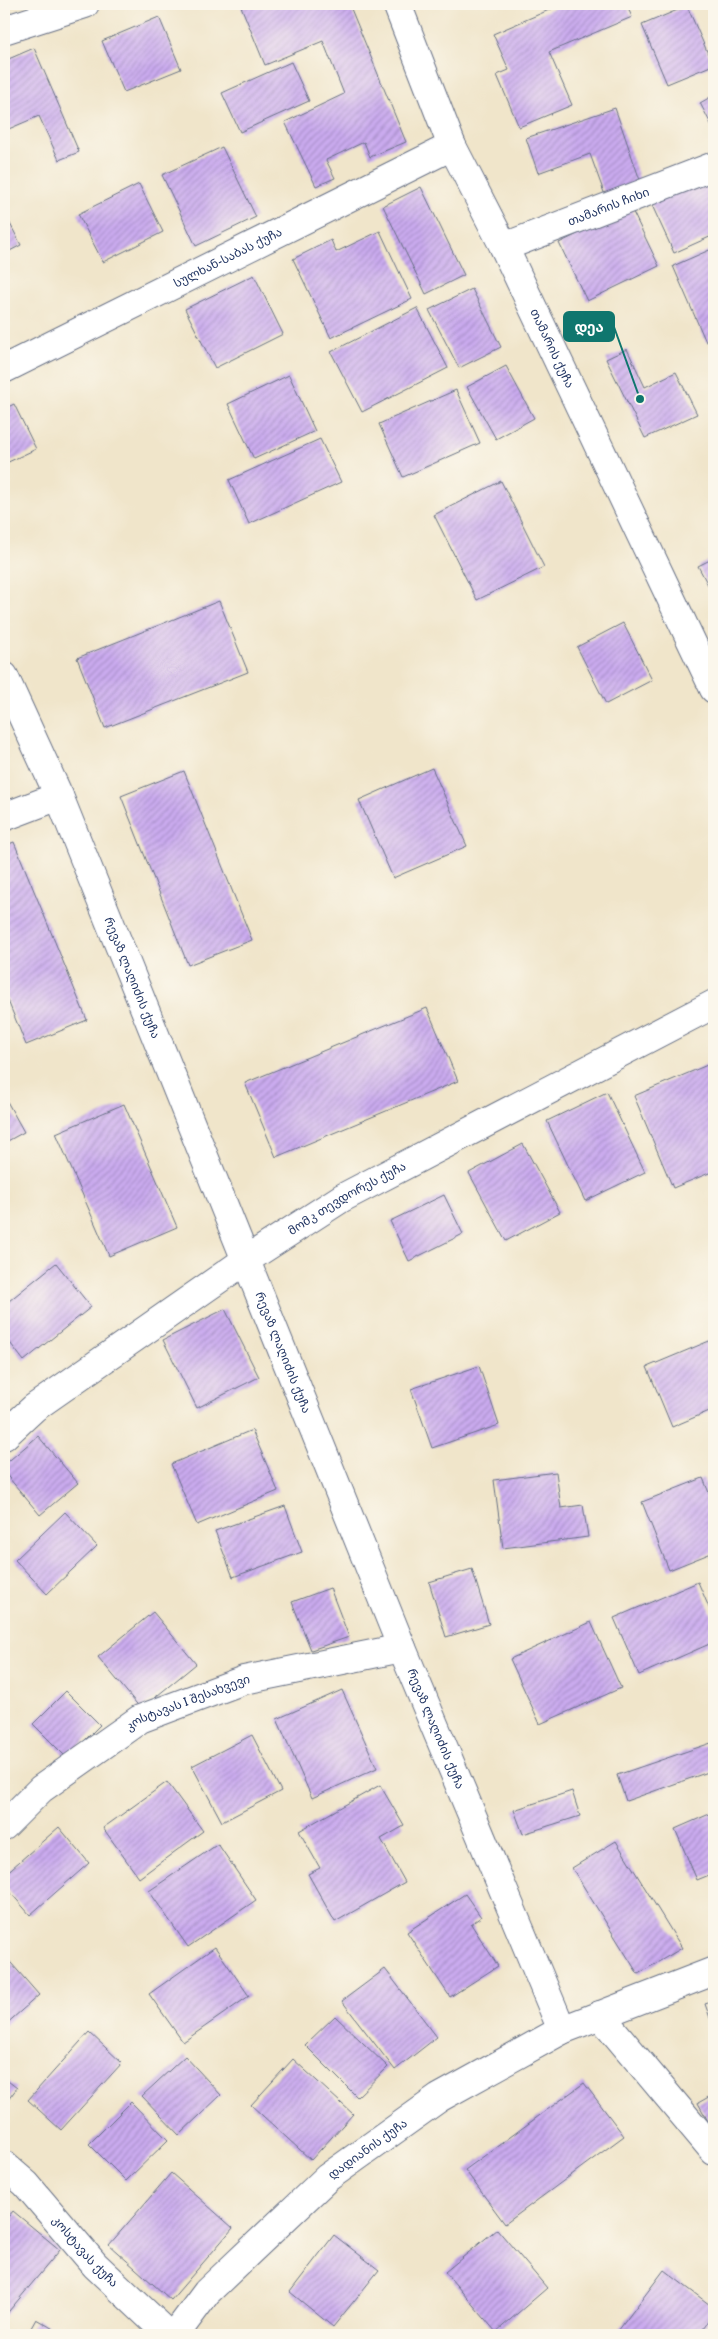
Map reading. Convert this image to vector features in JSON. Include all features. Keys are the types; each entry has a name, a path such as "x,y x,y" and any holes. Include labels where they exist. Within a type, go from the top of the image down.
{"street":[{"path":"4,30 84,4"},
{"name":"თამარის ქუჩა","path":"396,4 452,146 504,247 714,690"},
{"name":"სულხან-საბას ქუჩა","path":"4,369 452,146"},
{"name":"თამარის ჩიხი","path":"504,247 714,166"},
{"name":"რევაზ ლაღიძის ქუჩა","path":"4,676 60,796 402,1648 562,2030"},
{"path":"4,817 60,796"},
{"name":"მომკ თევდორეს ქუჩა","path":"4,1436 34,1408 246,1260 342,1198 714,1004"},
{"name":"კოსტავას I შესახვევი","path":"4,1826 40,1789 140,1719 244,1680 402,1648"},
{"name":"დადიანის ქუჩა","path":"175,2335 207,2292 328,2178 439,2098 562,2030 714,1970"},
{"path":"600,2015 714,2151"},
{"name":"კოსტავას ქუჩა","path":"4,2165 26,2184 96,2265 169,2335"}],"building":[{"path":"240,4 349,4 406,142 370,157 364,142 326,160 335,178 316,186 285,122 344,94 323,41 265,65"},
{"path":"563,4 626,4 632,17 549,52 572,105 519,127 497,75 509,70 493,34"},
{"path":"687,6 713,65 667,84 642,25"},
{"path":"159,17 181,69 124,92 102,41"},
{"path":"34,48 79,152 59,160 39,116 4,131 4,61"},
{"path":"291,62 309,101 240,132 222,93"},
{"path":"714,95 714,130 700,103"},
{"path":"615,108 642,186 606,198 590,154 538,173 526,138"},
{"path":"222,147 256,217 196,246 162,175"},
{"path":"707,176 714,192 714,235 674,253 650,201"},
{"path":"139,184 163,232 103,262 78,214"},
{"path":"421,187 464,275 426,294 383,206"},
{"path":"631,208 659,266 587,301 559,243"},
{"path":"4,212 21,245 4,254"},
{"path":"380,231 412,299 331,338 293,259 331,240 336,252"},
{"path":"714,248 714,338 706,342 673,266"},
{"path":"254,275 283,334 215,368 185,309"},
{"path":"472,289 501,347 459,368 429,310"},
{"path":"417,308 448,368 362,412 331,352"},
{"path":"627,349 645,387 676,372 697,414 645,438 606,359"},
{"path":"506,366 534,418 496,439 467,387"},
{"path":"289,375 315,431 254,459 228,404"},
{"path":"456,390 480,443 403,477 379,424"},
{"path":"14,404 36,449 4,464 4,409"},
{"path":"320,439 341,482 249,524 229,480"},
{"path":"501,481 544,567 477,600 434,515"},
{"path":"714,558 714,596 698,566"},
{"path":"219,601 248,672 105,728 77,658"},
{"path":"623,623 652,680 606,704 577,647"},
{"path":"432,768 467,846 393,878 359,800"},
{"path":"184,771 252,940 188,965 121,796"},
{"path":"14,842 87,1020 26,1045 4,991 4,846"},
{"path":"427,1008 458,1081 276,1157 245,1083"},
{"path":"712,1063 714,1068 714,1171 673,1188 634,1096"},
{"path":"607,1092 645,1172 585,1201 547,1121"},
{"path":"4,1096 24,1132 4,1143"},
{"path":"124,1104 177,1227 109,1256 56,1133"},
{"path":"523,1144 560,1212 506,1241 469,1173"},
{"path":"444,1195 463,1234 409,1261 390,1221"},
{"path":"56,1263 91,1307 24,1361 4,1335 4,1305"},
{"path":"225,1309 259,1377 197,1408 163,1340"},
{"path":"714,1339 714,1409 672,1427 647,1367"},
{"path":"479,1366 499,1425 432,1448 411,1389"},
{"path":"252,1430 278,1491 197,1525 171,1464"},
{"path":"38,1436 78,1483 40,1515 4,1472 4,1465"},
{"path":"556,1472 561,1508 583,1505 588,1537 503,1548 494,1480"},
{"path":"703,1478 714,1505 714,1552 669,1570 642,1502"},
{"path":"285,1506 302,1552 233,1577 215,1531"},
{"path":"65,1512 97,1546 47,1594 15,1560"},
{"path":"472,1569 489,1624 446,1637 429,1582"},
{"path":"698,1582 714,1619 714,1642 639,1675 614,1618"},
{"path":"330,1588 349,1637 311,1650 292,1602"},
{"path":"153,1612 196,1664 141,1709 98,1657"},
{"path":"591,1622 621,1688 540,1724 510,1659"},
{"path":"342,1690 377,1768 312,1798 277,1719"},
{"path":"66,1691 100,1725 67,1758 33,1724"},
{"path":"252,1735 281,1791 222,1822 192,1766"},
{"path":"714,1742 714,1770 626,1801 617,1775"},
{"path":"167,1782 203,1831 139,1878 103,1828"},
{"path":"380,1785 404,1826 381,1839 405,1882 335,1922 308,1874 320,1868 299,1831"},
{"path":"572,1791 580,1816 523,1834 514,1810"},
{"path":"714,1812 714,1873 697,1880 675,1829"},
{"path":"59,1827 89,1863 30,1915 4,1885 4,1875"},
{"path":"616,1841 682,1948 638,1974 572,1868"},
{"path":"218,1844 256,1900 188,1947 149,1891"},
{"path":"465,1894 481,1917 471,1924 498,1966 450,1997 407,1932"},
{"path":"215,1947 249,1996 183,2042 149,1994"},
{"path":"4,1955 39,1995 4,2026"},
{"path":"385,1969 437,2037 395,2070 342,2001"},
{"path":"714,2001 714,2029 705,2004"},
{"path":"335,2016 388,2067 357,2097 305,2045"},
{"path":"89,2032 122,2063 61,2130 28,2100"},
{"path":"185,2056 221,2095 179,2135 142,2096"},
{"path":"293,2059 353,2114 311,2160 251,2105"},
{"path":"4,2078 17,2088 4,2105"},
{"path":"584,2083 624,2136 505,2224 465,2170"},
{"path":"714,2094 714,2132 698,2103"},
{"path":"131,2102 168,2140 126,2181 89,2144"},
{"path":"171,2173 233,2228 171,2300 109,2245"},
{"path":"13,2211 60,2250 4,2317 4,2222"},
{"path":"497,2229 547,2288 496,2332 445,2272"},
{"path":"334,2235 379,2270 333,2327 290,2292"},
{"path":"664,2270 714,2308 714,2313 698,2335 615,2335"},
{"path":"36,2319 64,2335 27,2335"}],"place":[{"name":"დეა","path":"640,399"}]}
